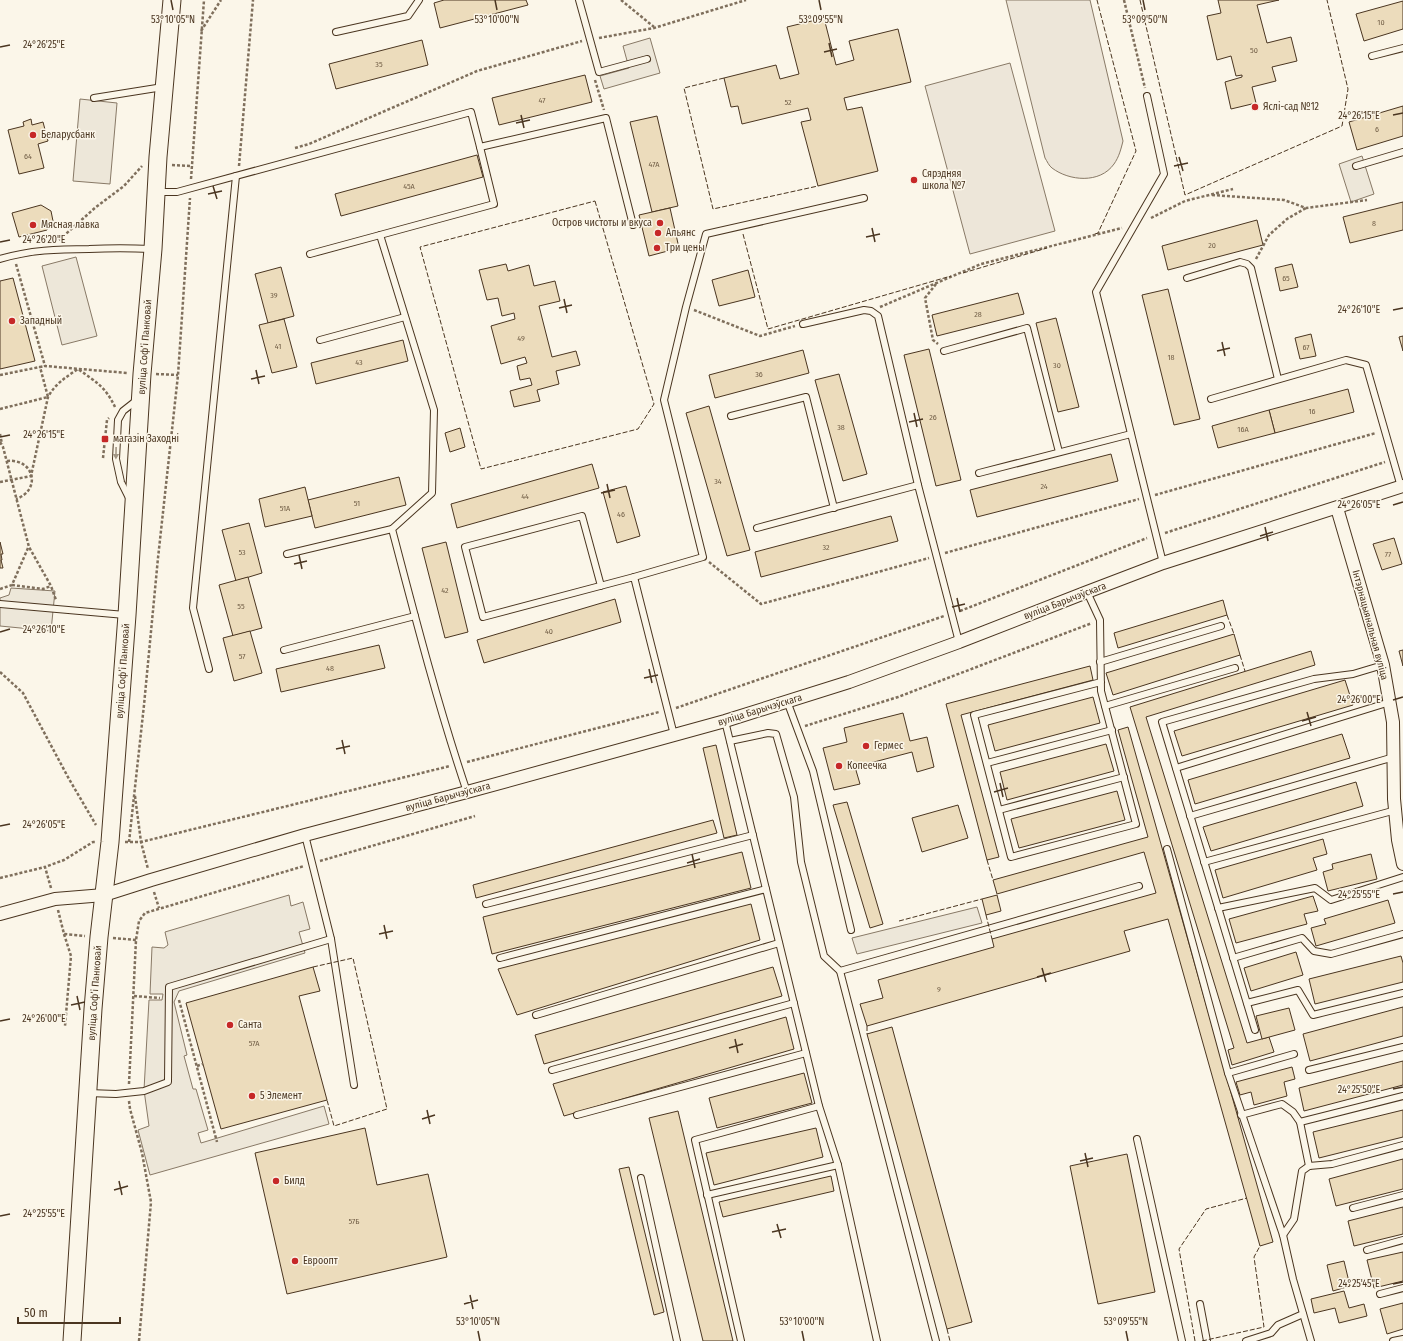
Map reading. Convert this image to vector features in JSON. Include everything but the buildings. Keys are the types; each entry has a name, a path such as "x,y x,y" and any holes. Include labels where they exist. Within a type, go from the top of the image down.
{"main road":[{"name":"вуліца Софʼі Панковай","path":"72,1341 99,937 110,842 127,615 142,374 172,0"}],"street":[{"name":"вуліца Барычэўскага","path":"0,914 55,899 104,895 305,835 724,721 849,682 960,642 1163,563 1402,487"},
{"name":"Інтэрнацыянальная вуліца","path":"1337,508 1383,665 1390,702 1393,722 1398,840 1403,864"}],"lane":[{"path":"336,32 408,16 419,0"},
{"path":"579,0 587,40 599,72 647,59"},
{"path":"1372,56 1403,48"},
{"path":"94,98 165,87"},
{"path":"1147,96 1164,174 1096,292 1163,563"},
{"path":"156,192 176,192 471,112 494,204 310,254"},
{"path":"480,147 606,118 633,225"},
{"path":"1356,166 1403,152"},
{"path":"208,669 193,608 236,176"},
{"path":"601,586 582,516 465,547 483,617 601,586 634,577 703,557 664,400 686,307 706,234 864,198"},
{"path":"287,554 392,529 432,493 434,410 380,235"},
{"path":"0,259 14,255 48,250 153,249"},
{"path":"1187,278 1240,262 1247,264 1251,268 1278,379"},
{"path":"803,324 864,310 871,311 878,316 918,485 960,642"},
{"path":"320,340 405,317"},
{"path":"944,351 1027,328 1059,452"},
{"path":"1211,399 1346,360 1366,365 1402,487"},
{"path":"731,416 806,397 834,508"},
{"path":"979,473 1131,434"},
{"path":"757,528 918,485"},
{"path":"392,529 457,764 467,792"},
{"path":"634,577 669,710 674,735"},
{"path":"1087,592 1100,620 1100,662 1101,682 1101,691 1136,824 1011,857 974,715 1101,682"},
{"path":"0,604 127,615"},
{"path":"284,650 415,616"},
{"path":"1100,662 1221,626"},
{"path":"1255,1030 1162,722 1314,679 1352,674 1383,665"},
{"path":"1105,706 1235,668"},
{"path":"787,701 814,771 850,930"},
{"path":"1176,768 1390,702"},
{"path":"724,721 806,1053 838,1165 877,1341"},
{"path":"987,764 1112,730"},
{"path":"730,741 768,733 776,734 794,798 801,862 824,956 840,971 936,1341"},
{"path":"1190,816 1394,758"},
{"path":"999,810 1124,777"},
{"path":"1204,862 1396,810"},
{"path":"305,835 331,939 354,1085"},
{"path":"486,904 753,835"},
{"path":"1167,849 1228,1073 1283,1235 1293,1279 1311,1341"},
{"path":"1218,908 1315,888 1331,900 1403,877"},
{"path":"840,971 1139,886"},
{"path":"500,958 766,889"},
{"path":"1233,958 1302,938 1314,951 1331,954 1403,934"},
{"path":"88,1093 116,1094 144,1091 168,1082 169,987 331,939"},
{"path":"536,1014 779,943"},
{"path":"1247,1004 1298,990 1313,1015 1403,993"},
{"path":"552,1070 794,1003"},
{"path":"1309,1070 1403,1047"},
{"path":"577,1115 806,1053"},
{"path":"1228,1073 1294,1054"},
{"path":"1300,1122 1403,1096"},
{"path":"1241,1115 1282,1104 1293,1112 1300,1122 1309,1166"},
{"path":"741,1341 695,1140 820,1106"},
{"path":"1137,1139 1182,1341"},
{"path":"1283,1235 1294,1219 1302,1171 1309,1166 1332,1164 1403,1145"},
{"path":"707,1195 838,1165"},
{"path":"641,1178 678,1341"},
{"path":"1353,1208 1403,1194"},
{"path":"1367,1250 1403,1240"},
{"path":"1380,1294 1403,1288"},
{"path":"1200,1304 1207,1341"},
{"path":"1246,1341 1271,1333 1278,1325 1303,1314"},
{"path":"1393,1341 1403,1339"}],"path":[{"path":"129,842 178,375 191,188 191,166 204,0"},
{"path":"201,32 221,0"},
{"path":"239,166 253,0"},
{"path":"621,0 654,28"},
{"path":"295,148 309,144 478,71 587,40 654,28 746,0"},
{"path":"1124,0 1147,96"},
{"path":"594,76 606,118"},
{"path":"48,250 96,207 124,186 144,163 191,166"},
{"path":"232,168 246,164"},
{"path":"191,178 198,176"},
{"path":"871,311 981,264 1134,225 1185,201 1233,189"},
{"path":"1209,195 1284,200 1306,208"},
{"path":"1251,268 1269,235 1286,219 1306,208 1367,200"},
{"path":"14,255 45,366"},
{"path":"936,283 925,298 933,340 944,351"},
{"path":"686,307 760,336 803,324"},
{"path":"0,375 45,366 142,374 178,375"},
{"path":"40,367 48,397"},
{"path":"31,476 48,397 51,391 62,380 78,369"},
{"path":"78,369 102,385 115,406 113,414 106,420 103,458"},
{"path":"0,409 48,397"},
{"path":"703,557 761,604 1386,430"},
{"path":"0,434 28,547 51,586 60,609"},
{"path":"0,442 3,447"},
{"path":"6,461 15,460 22,464 28,468 31,476 32,485 28,492 16,499"},
{"path":"135,791 141,842 669,710 952,613 1156,536 1394,460"},
{"path":"0,482 31,476"},
{"path":"12,585 28,547"},
{"path":"0,589 12,585 43,588 51,586"},
{"path":"797,728 898,696 1100,620"},
{"path":"0,672 24,693 69,779 99,831"},
{"path":"139,1341 151,1202 142,1153 130,1109 128,1092 136,940 139,921 145,913 475,816"},
{"path":"0,878 45,867"},
{"path":"64,934 71,956 65,1026"},
{"path":"134,996 179,999 217,1142"},
{"path":"197,1066 203,1064"}],"shaded area":[{"path":"1006,0 1090,0 1123,141 1119,156 1114,164 1101,175 1084,178 1067,176 1052,168 1045,158"},
{"path":"650,38 660,73 604,89 600,76 629,68 623,46"},
{"path":"1010,63 1055,231 970,254 925,86"},
{"path":"80,99 117,103 110,184 73,181"},
{"path":"1362,156 1374,194 1351,202 1339,164"},
{"path":"76,257 97,336 62,345 42,266"},
{"path":"11,588 55,591 51,631 0,626 0,598 9,595"},
{"path":"289,895 291,906 303,902 310,929 299,932 305,953 179,991 174,1002 187,1055 184,1056 193,1089 196,1089 208,1130 198,1133 201,1143 324,1106 329,1124 150,1175 138,1130 149,1126 144,1090 149,1000 162,1000 163,994 150,994 152,947 164,948 168,945 165,932"},
{"path":"977,907 982,923 857,954 852,938"}],"fence":[{"path":"1095,234 1098,233 1136,151 1097,0"},
{"path":"1140,0 1185,195 1342,126 1348,89 1327,0"},
{"path":"724,78 684,88 713,209 818,186"},
{"path":"595,201 654,404 638,429 481,469 420,247 595,201"},
{"path":"743,234 768,329 951,276"},
{"path":"963,273 1047,248"},
{"path":"1227,615 1234,634"},
{"path":"1240,655 1245,671"},
{"path":"987,860 993,880"},
{"path":"899,921 982,899"},
{"path":"986,915 992,939"},
{"path":"313,967 353,958 387,1109 334,1126 327,1100"},
{"path":"867,1026 867,1034"},
{"path":"1195,1341 1179,1249 1206,1209 1247,1198"},
{"path":"1202,1341 1264,1327 1254,1257 1260,1246"},
{"path":"947,1329 950,1341"}],"place":[{"name":"Яслі-сад №12","path":"1255,107"},
{"name":"Беларусбанк","path":"33,135"},
{"name":"Сярэдняя школа №7","path":"914,180"},
{"name":"Остров чистоты и вкуса","path":"660,223"},
{"name":"Мясная лавка","path":"33,225"},
{"name":"Альянс","path":"658,233"},
{"name":"Три цены","path":"657,248"},
{"name":"Западный","path":"12,321"},
{"name":"магазін Заходні","path":"105,439"},
{"name":"Гермес","path":"866,746"},
{"name":"Копеечка","path":"839,766"},
{"name":"Санта","path":"230,1025"},
{"name":"5 Элемент","path":"252,1096"},
{"name":"Билд","path":"276,1181"},
{"name":"Евроопт","path":"295,1261"}]}
